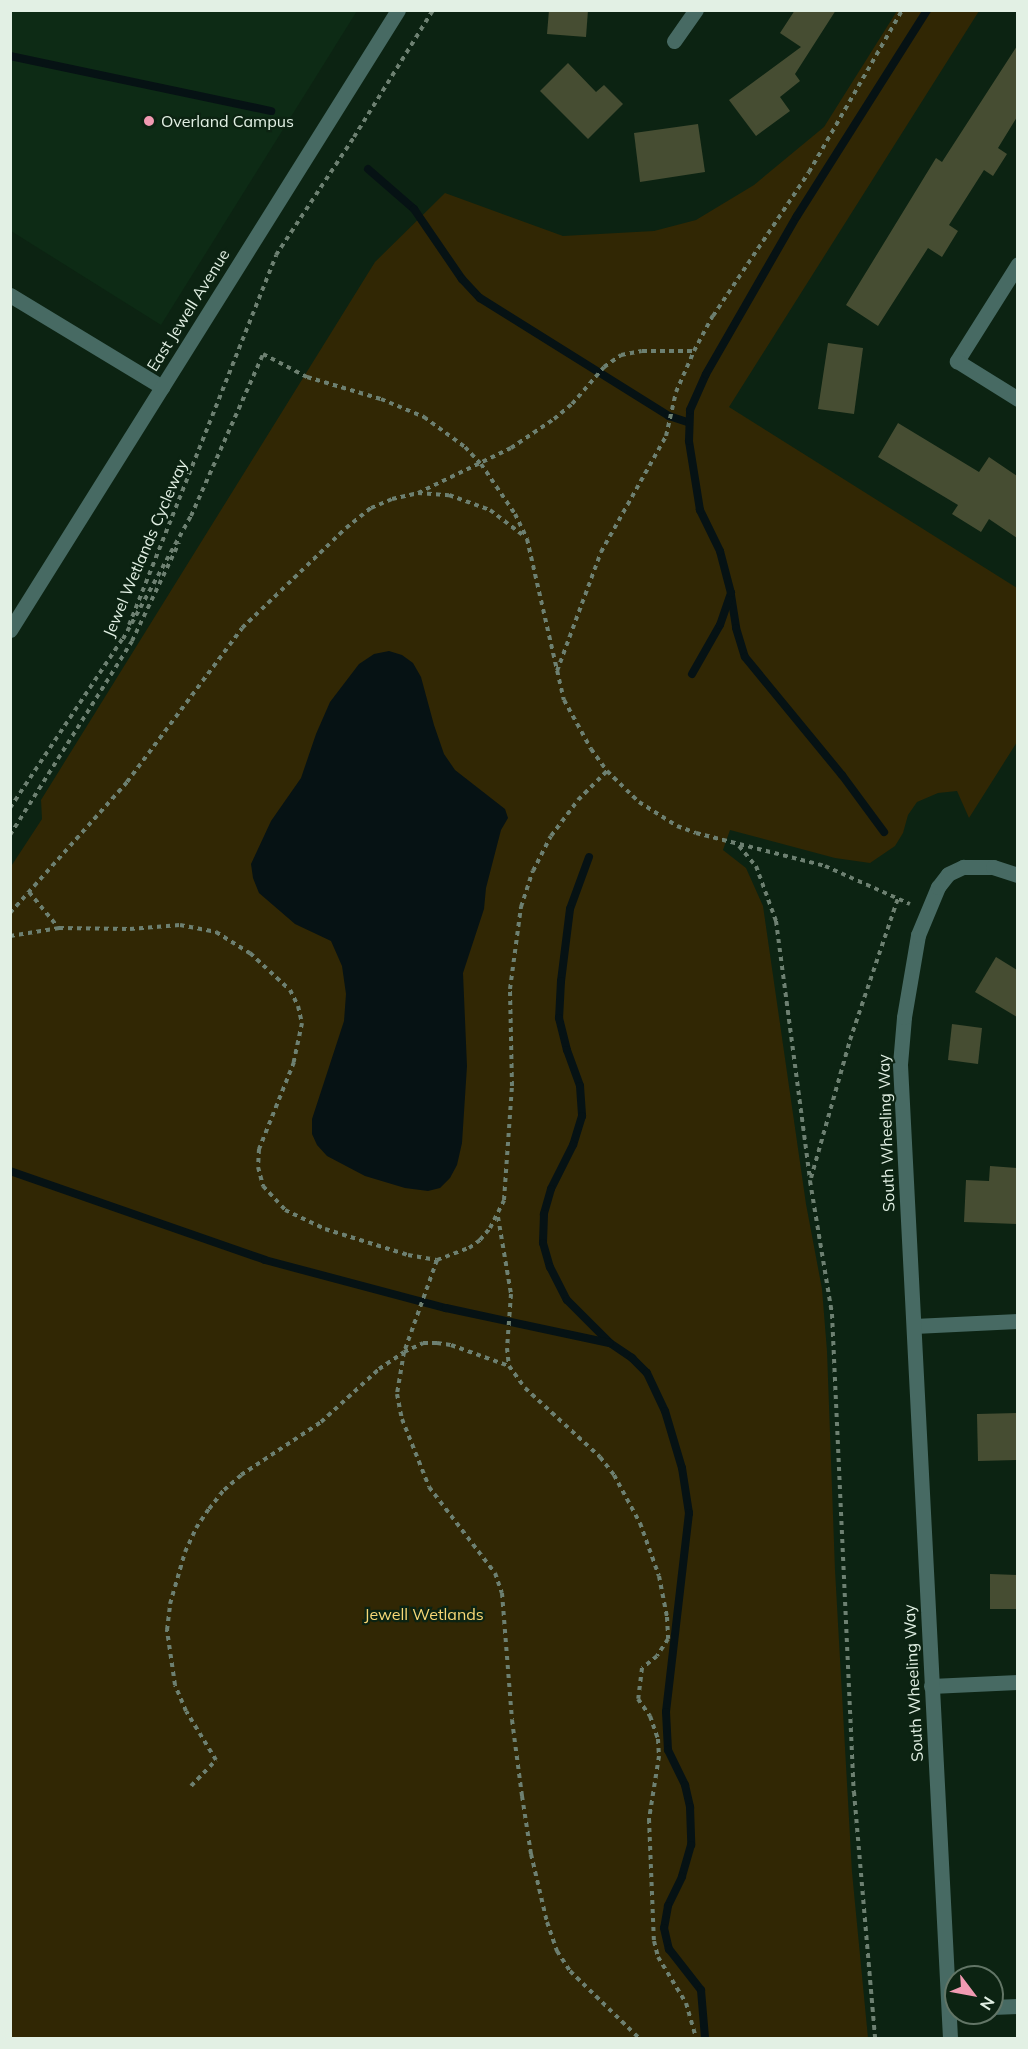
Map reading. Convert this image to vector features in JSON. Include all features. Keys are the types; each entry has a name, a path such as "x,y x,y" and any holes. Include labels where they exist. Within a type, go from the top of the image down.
{"street":[{"name":"East Jewell Avenue","path":"10,630 398,10"},
{"path":"674,41 696,10"},
{"path":"1017,264 957,361 1017,399"},
{"path":"10,295 162,387"},
{"name":"South Wheeling Way","path":"949,1965 931,1686 900,1064 909,981 918,935 938,887 948,874 963,867 981,866 1017,875"},
{"path":"914,1326 1017,1321"},
{"path":"931,1686 1017,1682"}],"path":[{"name":"Jewel Wetlands Cycleway","path":"10,808 123,639 276,255 354,137 433,10"},
{"path":"556,672 601,552 666,436 676,392 694,351 713,316 809,172 902,10"},
{"path":"10,913 127,782 249,622 345,528 371,508 392,499 418,493 511,448 572,404 604,367 621,355 642,351 694,351"},
{"path":"10,835 132,641 263,354 307,377 381,399 424,417 465,447 481,464 515,514 527,538 564,700 575,723 607,771 639,802 677,826 738,845 825,866 898,897 926,914"},
{"path":"418,493 449,495 473,502 506,520 527,538"},
{"path":"123,639 191,516"},
{"path":"10,936 58,928 130,929 180,925 216,932 233,941 273,972 290,990 298,1006 302,1023 300,1044 294,1062 259,1149 258,1167 263,1186 285,1210 325,1229 408,1256 437,1260 469,1248 490,1228 504,1200 512,1086 510,989 521,907 533,871 551,836 578,800 607,771"},
{"path":"738,845 756,866 776,921 810,1181 832,1314 854,1792 875,2038"},
{"path":"29,892 58,928"},
{"path":"810,1181 850,1040 898,897"},
{"path":"497,1215 511,1294 507,1348 509,1366 525,1388 600,1457 614,1475 640,1523 658,1576 668,1617 668,1639 657,1656 642,1668 638,1699 650,1716 658,1738 659,1756 650,1819 654,1941 658,1957 686,2003 696,2038"},
{"path":"437,1260 404,1352 397,1394 402,1419 418,1465 429,1487 495,1573 502,1593 512,1720 522,1796 531,1854 547,1922 557,1951 570,1971 639,2038"},
{"path":"191,1786 216,1760 186,1712 175,1685 167,1630 177,1579 196,1528 224,1490 262,1461 321,1422 379,1369 404,1352 423,1343 437,1343 460,1348 509,1366"}],"shaded area":[{"name":"Overland Campus","path":"10,11 357,11 161,325 11,231"},
{"path":"389,651 402,655 413,663 421,677 444,754 455,770 505,809 508,818 501,830 486,888 484,909 463,973 467,1066 462,1143 457,1165 450,1178 440,1188 428,1191 405,1188 365,1176 327,1156 317,1145 312,1134 312,1119 344,1021 346,994 342,966 331,941 295,924 259,893 251,864 271,821 301,778 330,702 359,664 374,654"}],"green space":[{"name":"Jewell Wetlands","path":"897,11 979,11 729,407 1017,588 1017,742 969,818 957,791 938,793 917,802 908,815 903,833 895,846 870,863 835,858 730,830 723,850 746,868 763,906 806,1204 822,1289 827,1351 835,1570 852,1872 868,2038 11,2038 10,868 42,819 41,800 375,262 445,193 563,236 654,231 696,220 754,185 824,127"}],"building":[{"path":"549,10 588,10 586,37 547,34"},
{"path":"795,10 836,10 795,74 800,81 780,97 790,111 756,136 729,100 801,47 780,33"},
{"path":"1017,46 1017,117 998,148 1007,154 993,176 984,170 949,225 958,231 942,257 928,248 878,326 846,305 936,158 942,162"},
{"path":"568,63 596,92 604,85 623,104 588,139 540,91"},
{"path":"698,124 705,172 640,182 634,133"},
{"path":"828,343 863,348 854,414 818,409"},
{"path":"898,423 979,472 989,457 1017,476 1017,538 989,519 981,532 952,514 958,505 878,457"},
{"path":"996,957 1017,970 1017,1017 975,992"},
{"path":"952,1024 982,1028 978,1064 948,1060"},
{"path":"990,1166 1017,1168 1017,1224 964,1222 966,1180 989,1181"},
{"path":"1017,1413 1017,1460 978,1461 977,1414"},
{"path":"990,1574 1017,1575 1017,1609 990,1609"}],"waterway":[{"path":"692,674 720,625 731,593 720,551 700,510 689,441 690,410 706,374 797,216 927,10"},
{"path":"10,56 271,111"},
{"path":"368,169 414,209 462,279 480,298 669,416 688,422"},
{"path":"731,595 736,628 745,657 842,775 884,832"},
{"path":"589,857 570,909 559,1018 580,1086 582,1116 573,1145 551,1189 544,1214 543,1243 550,1267 567,1300 610,1343 632,1358 647,1373 665,1411 682,1468 689,1513 666,1712 668,1750 685,1785 690,1807 691,1845 682,1877 668,1906 664,1928 669,1949 701,1990 705,2038"},
{"path":"10,1171 265,1260 446,1308 609,1343"}],"place":[{"name":"Overland Campus","path":"149,121"}]}
